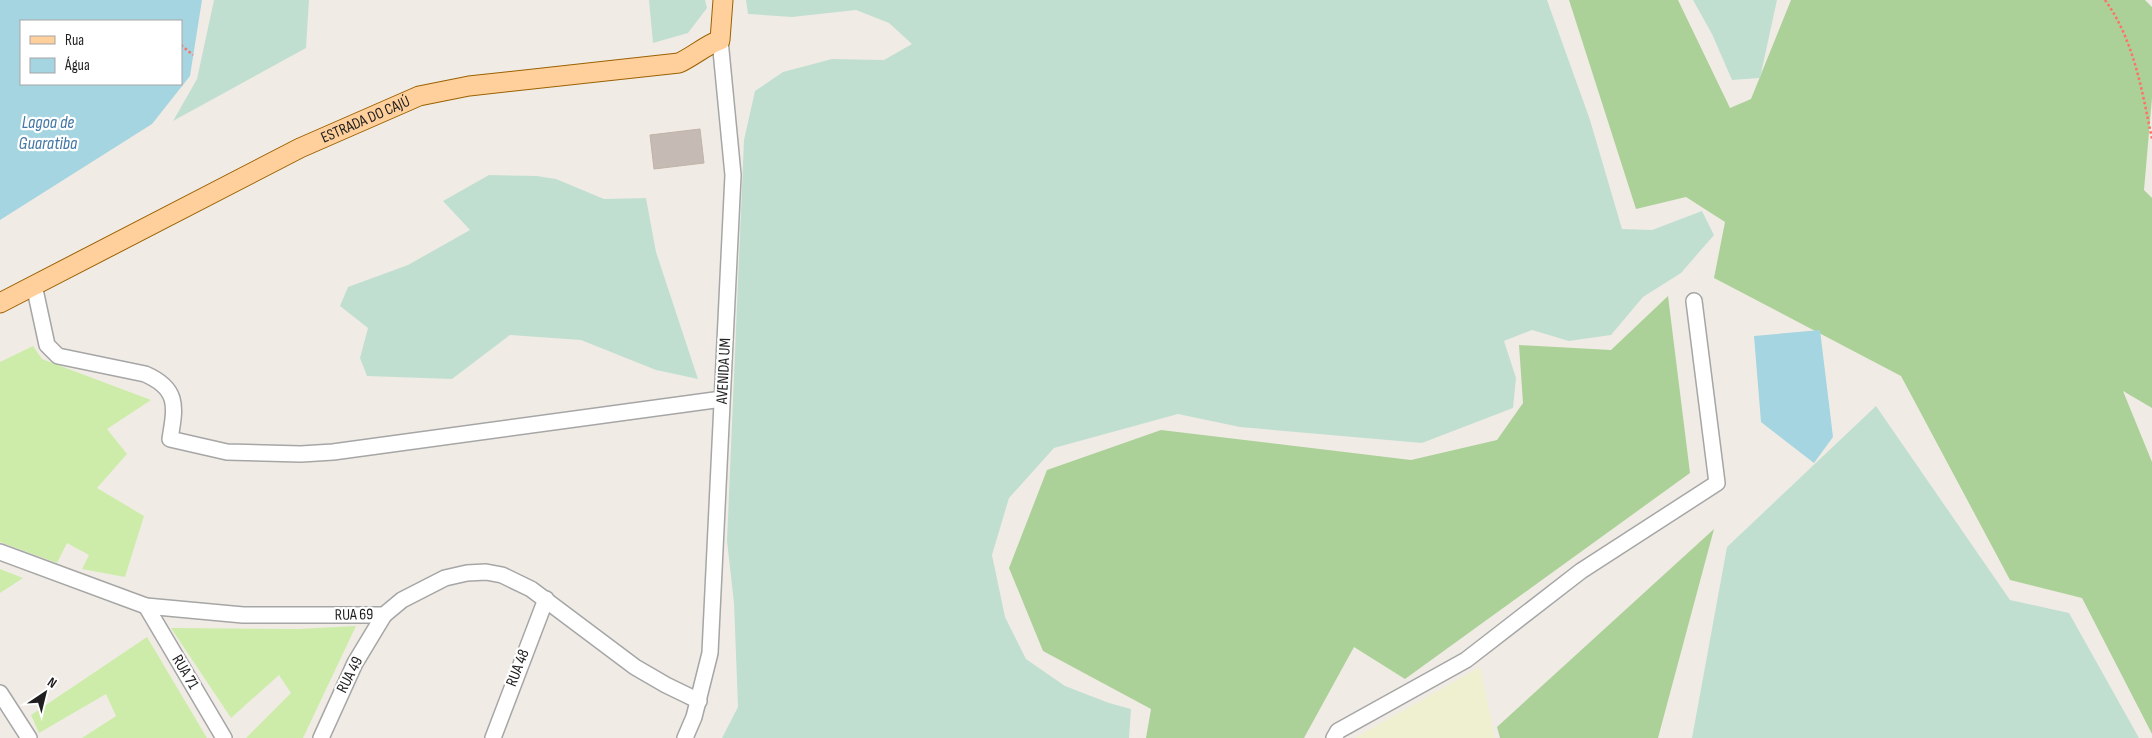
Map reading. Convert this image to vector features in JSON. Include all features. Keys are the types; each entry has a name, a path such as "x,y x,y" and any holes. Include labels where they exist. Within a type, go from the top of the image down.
{"main road":[{"path":"720,40 723,0"},
{"name":"ESTRADA DO CAJÚ","path":"0,303 300,148 419,96 469,86 680,63 720,40"}],"street":[{"name":"AVENIDA UM","path":"685,738 699,701 710,652 733,175 720,40"},
{"path":"34,285 47,344 51,352 58,356 157,378 166,388 175,404 170,439 212,450 301,454 333,452 722,399"},
{"path":"1334,738 1338,731 1466,660 1581,571 1717,483 1694,301"},
{"name":"RUA 69","path":"0,552 146,606 243,615 384,615 402,600 424,587 445,578 467,573 486,572 502,575 516,580 546,599 635,667 699,701"},
{"name":"RUA 48","path":"492,738 546,599"},
{"name":"RUA 71","path":"146,606 224,738"},
{"name":"RUA 49","path":"321,738 355,663 384,615"},
{"path":"0,693 29,738"}],"path":[{"path":"2105,0 2123,32 2134,58 2152,139"},
{"path":"182,46 193,55"}],"green space":[{"path":"214,0 309,0 306,48 173,121 197,79"},
{"path":"649,0 705,0 707,8 688,33 653,43"},
{"path":"746,0 1547,0 1590,120 1622,229 1652,230 1702,211 1714,235 1681,273 1643,297 1611,335 1569,341 1532,330 1504,341 1516,378 1513,408 1422,443 1240,427 1178,414 1054,448 1009,498 992,555 1005,617 1026,659 1065,686 1109,703 1131,709 1129,738 722,738 738,707 734,603 727,541 744,140 755,91 783,72 832,59 884,60 912,44 889,23 856,10 792,17 748,14"},
{"path":"1569,0 1678,0 1730,108 1751,99 1791,0 2145,0 2152,7 2152,98 2144,190 2152,198 2152,408 2123,391 2152,462 2152,734 2082,598 2010,580 1901,376 1714,278 1725,222 1686,197 1636,209"},
{"path":"1693,0 1777,0 1760,78 1732,80 1712,34"},
{"path":"489,175 537,176 556,179 604,199 646,198 656,252 698,379 656,370 581,340 510,335 452,379 367,376 360,358 368,328 340,306 348,287 408,265 470,230 443,201"},
{"path":"1668,296 1690,473 1405,679 1354,647 1304,738 1146,738 1151,709 1043,651 1009,568 1047,470 1161,430 1411,460 1497,440 1523,403 1519,345 1611,350"},
{"path":"33,346 42,359 151,400 107,429 127,454 97,488 144,516 125,577 82,569 89,555 67,543 57,563 0,542 0,362"},
{"path":"1876,406 2010,600 2069,613 2139,738 1692,738 1727,547"},
{"path":"1714,529 1658,738 1500,738 1497,727"},
{"path":"0,569 23,578 0,593"},
{"path":"356,626 303,738 246,738 291,693 279,675 231,718 171,628 298,629"},
{"path":"147,637 207,738 82,738 116,716 106,694 39,733 31,715"},
{"path":"1480,667 1495,738 1355,738"}],"water":[{"name":"Lagoa de Guaratiba","path":"0,0 202,0 190,76 152,124 0,220"},
{"path":"1820,330 1833,437 1814,463 1761,422 1754,336"}],"building":[{"path":"700,129 704,163 654,169 650,135"}]}
